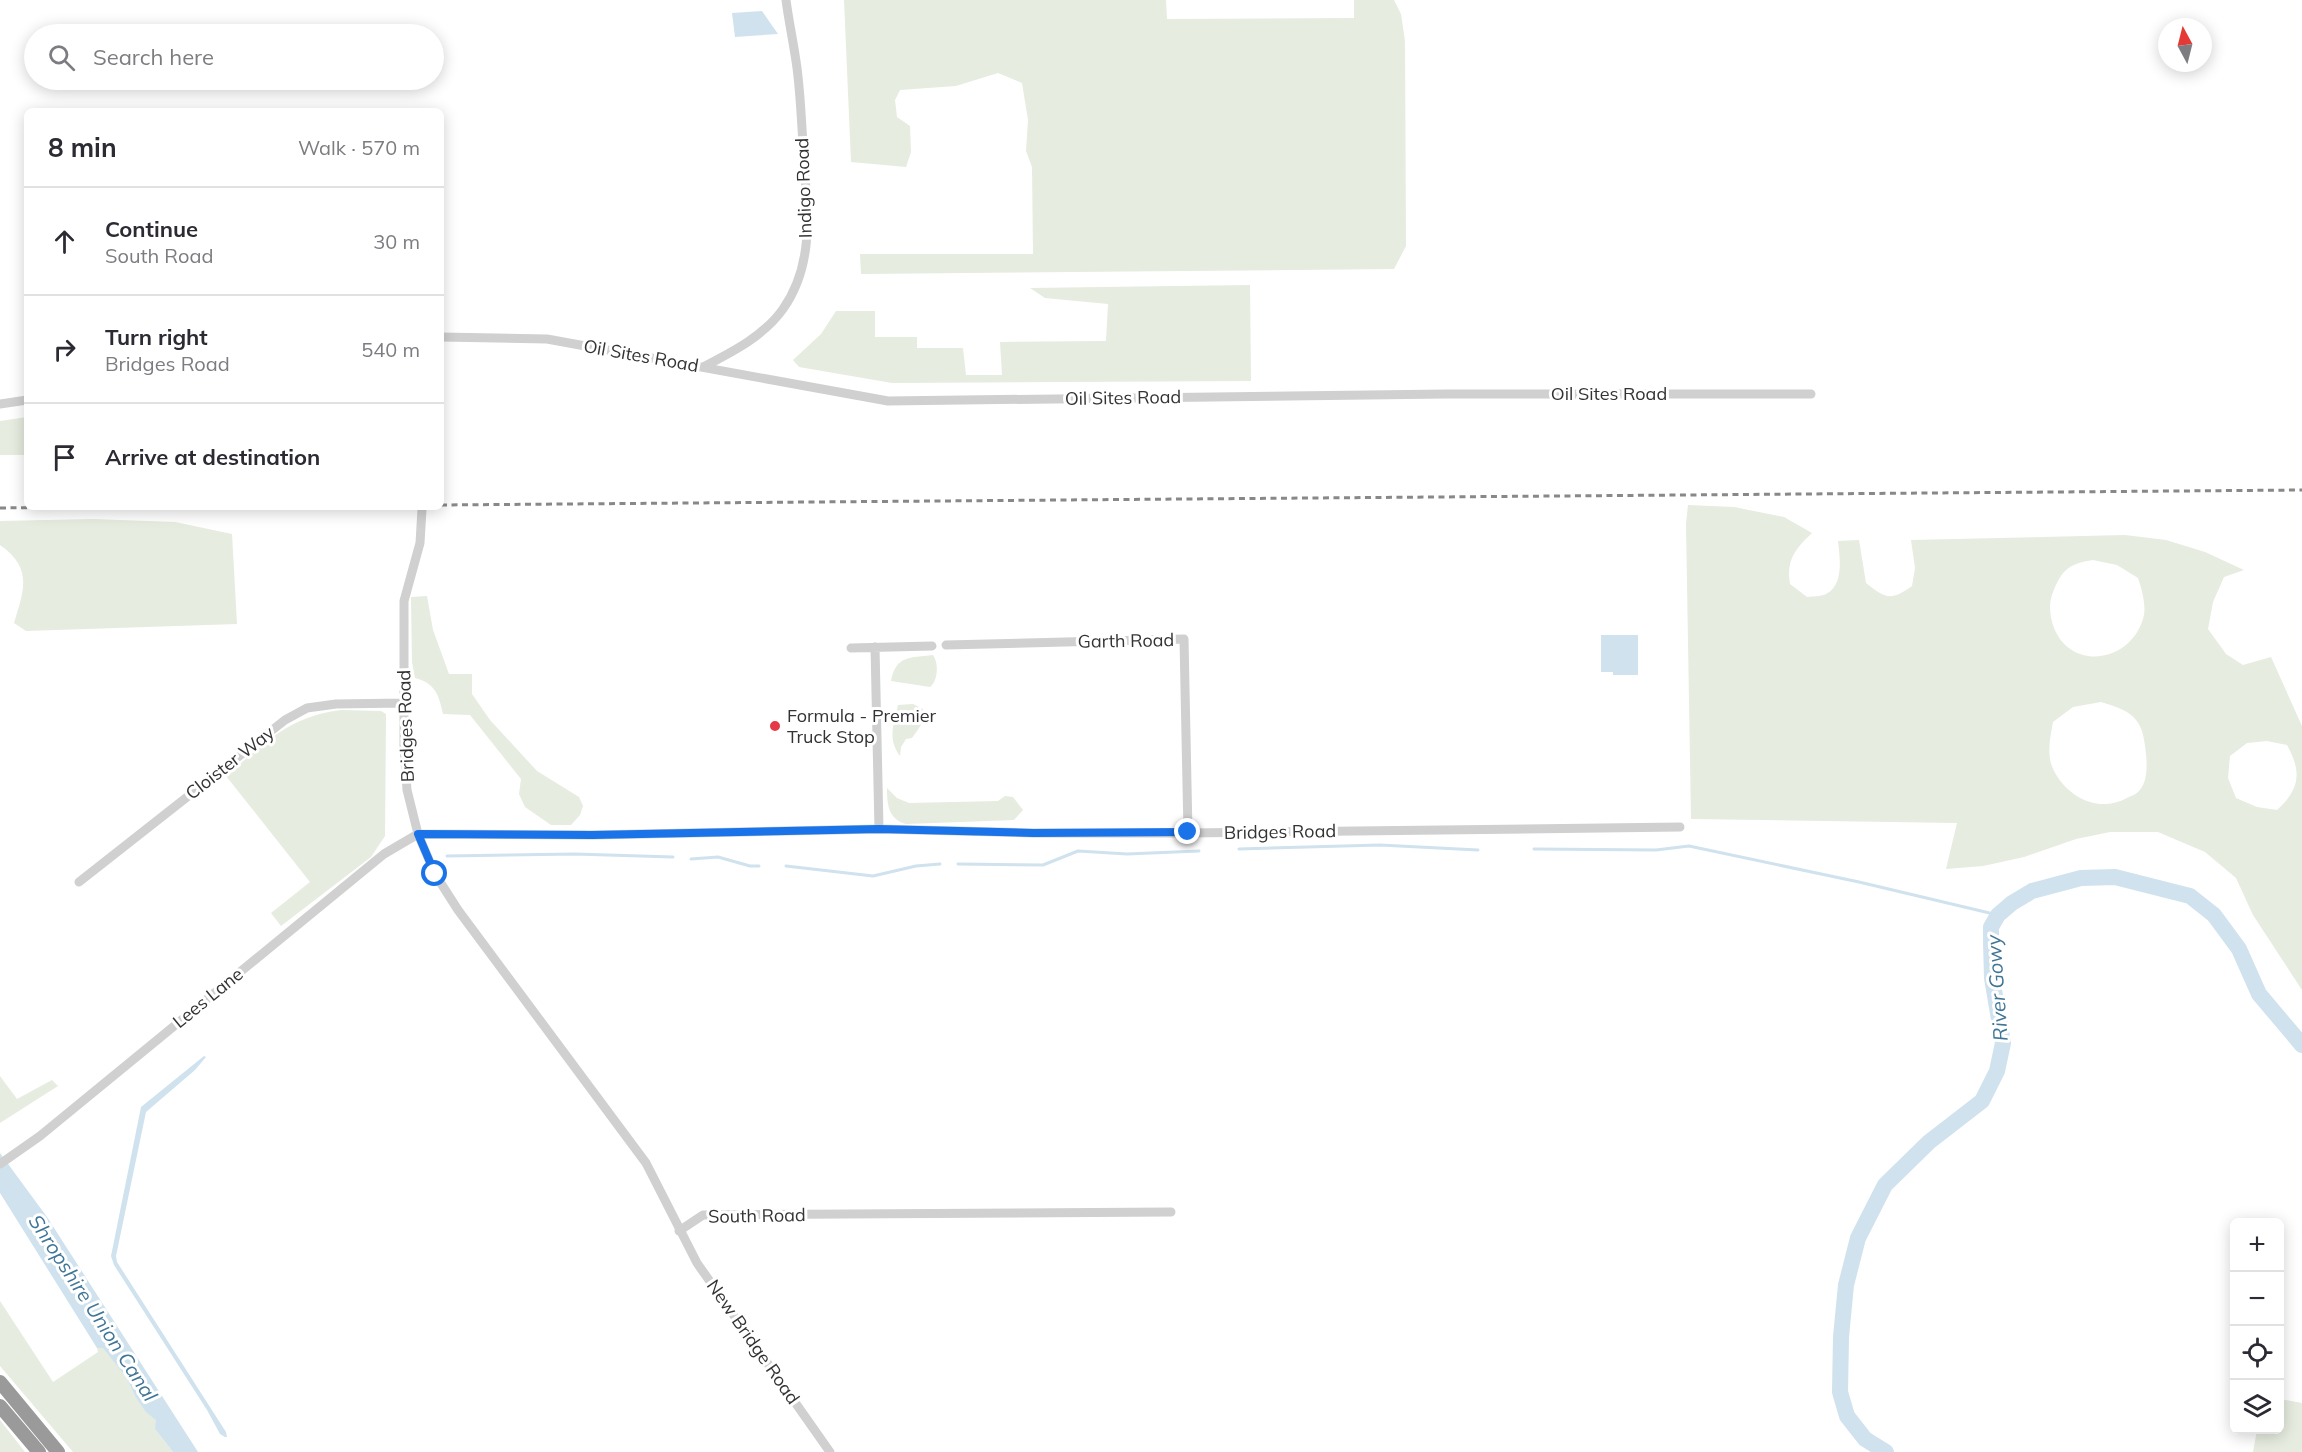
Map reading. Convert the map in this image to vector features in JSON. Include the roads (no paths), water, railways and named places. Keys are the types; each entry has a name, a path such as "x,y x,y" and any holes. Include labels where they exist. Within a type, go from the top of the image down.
{"highway":[{"path":"0,1382 58,1452"},
{"path":"0,1406 39,1452"}],"street":[{"name":"Indigo Road","path":"703,367 730,353 768,326 791,296 806,257 808,220 798,69 786,0"},
{"name":"Oil Sites Road","path":"444,337 547,339 888,400 1446,394 1811,394"},
{"path":"0,404 24,400"},
{"name":"Bridges Road","path":"422,510 420,543 404,601 404,746 407,790 418,834 592,835 879,829 1033,833 1680,827"},
{"name":"Garth Road","path":"946,645 1184,639 1188,832"},
{"path":"851,648 932,646"},
{"path":"875,647 879,829"},
{"name":"Cloister Way","path":"79,882 285,720 307,708 336,704 404,703"},
{"path":"418,834 435,874 458,910 646,1163 679,1231"},
{"name":"Lees Lane","path":"0,1164 384,854 418,834"},
{"name":"South Road","path":"679,1231 703,1215 1171,1212"},
{"name":"New Bridge Road","path":"679,1231 697,1263 830,1452"}],"water":[{"path":"762,11 778,34 735,37 732,13"},
{"path":"1601,635 1638,635 1638,675 1613,675 1613,672 1601,672"},
{"path":"204,1056 206,1057 195,1070 146,1112 116,1256 117,1262 226,1432 227,1437 220,1434 114,1265 111,1256 141,1107"},
{"name":"Shropshire Union Canal","path":"0,1153 47,1217 198,1452 173,1452 155,1429 156,1420 146,1412 126,1377 103,1348 97,1348 0,1193"}],"waterway":[{"path":"1239,849 1380,845 1478,850"},
{"path":"1534,849 1656,850 1689,846 1859,882 1998,915"},
{"path":"958,864 1043,865 1078,851 1127,854 1199,851"},
{"path":"447,856 575,854 673,857"},
{"path":"691,859 718,857 750,866 759,866"},
{"path":"786,866 873,876 916,866 940,864"},
{"name":"River Gowy","path":"1886,1452 1865,1439 1847,1416 1840,1392 1841,1337 1846,1285 1858,1238 1885,1185 1929,1142 1982,1101 1997,1071 2003,1043 1992,978 1991,927 1998,915 2032,891 2081,878 2115,877 2190,896 2214,915 2239,949 2259,994 2302,1045"}],"railway":[{"path":"444,505 2302,490"},
{"path":"0,508 24,508"}],"place":[{"name":"Formula - Premier Truck Stop","path":"775,726"}]}
